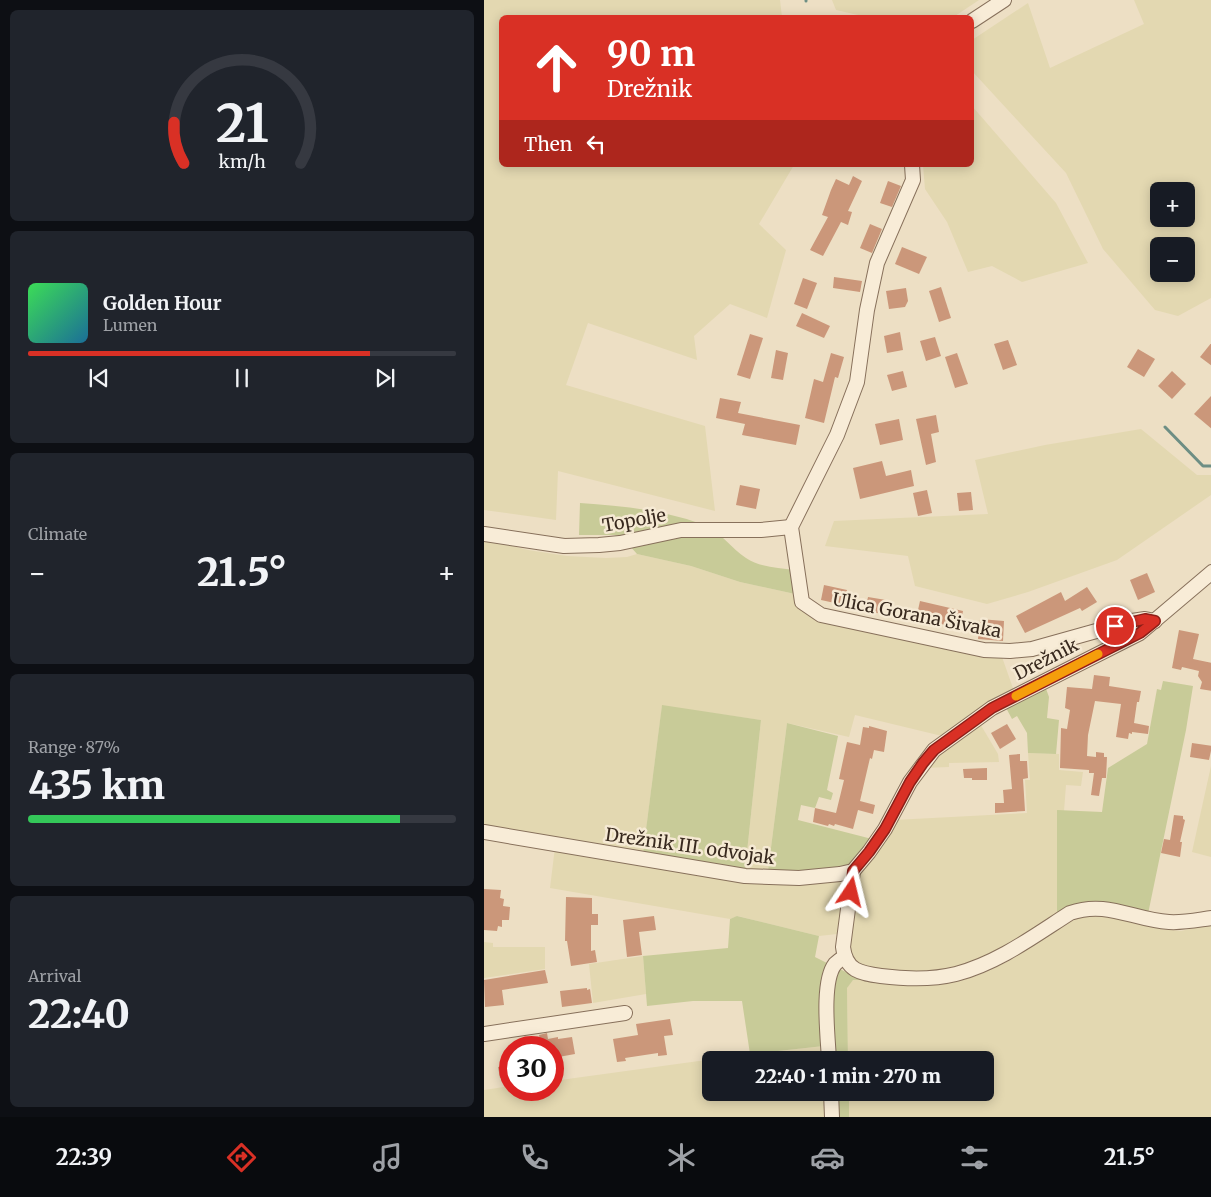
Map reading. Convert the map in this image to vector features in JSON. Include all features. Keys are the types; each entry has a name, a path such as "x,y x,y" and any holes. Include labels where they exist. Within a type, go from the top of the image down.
{"street":[{"path":"974,20 1004,0"},
{"path":"791,527 837,435 857,382 877,263 913,180 912,167"},
{"name":"Topolje","path":"484,534 564,546 620,543 681,530 761,530 791,527"},
{"name":"Ulica Gorana Šivaka","path":"791,527 802,602 821,615 984,650 1010,651 1032,649 1132,621 1145,619 1155,621"},
{"name":"Drežnik","path":"853,871 885,829 899,801 923,763 934,750 992,708 1140,633 1211,572"},
{"name":"Drežnik III. odvojak","path":"484,832 746,876 799,878 853,871"},
{"path":"853,871 843,947 844,957 854,970 869,974 901,978 933,978 955,975 988,963 1070,913 1083,908 1104,908 1168,922 1211,918"},
{"path":"829,1051 828,982 834,965 844,957"},
{"path":"484,1034 625,1013"},
{"path":"831,1101 832,1117"}],"shaded area":[{"path":"484,0 780,0 782,15 499,15 499,167 793,167 759,224 786,250 767,318 730,304 694,336 697,360 588,323 566,385 705,426 715,511 558,471 556,520 484,510"},
{"path":"832,0 979,0 956,15 858,15 836,10"},
{"path":"1134,0 1211,0 1211,298 1178,316 1155,310 1103,249 1066,173 974,73 974,39 1028,3 1050,68 1144,24"},
{"path":"974,108 1056,203 1088,263 1022,282 992,266 968,272 947,222 925,189 923,167 974,167"},
{"path":"1141,429 1197,475 1211,475 1211,495 1117,560 1028,592 987,604 915,586 908,556 825,546 834,521 988,514 975,460 1045,445"},
{"path":"484,539 528,550 567,556 606,558 627,557 637,554 691,566 740,582 795,594 801,605 1002,657 1014,691 942,736 855,715 849,737 787,723 768,871 745,871 761,720 662,706 643,853 484,827"},
{"path":"979,722 998,754 999,762 949,763 949,767 923,768"},
{"path":"1028,753 1059,754 1059,770 1083,772 1081,786 1066,785 1064,811 1057,811 1057,913 1018,941 988,958 934,973 872,971 855,963 849,951 856,883 862,867 894,820 1027,813 1025,780 1030,780"},
{"path":"1211,766 1212,857 1192,852"},
{"path":"555,847 839,881 845,888 840,930 837,934 819,936 738,916 730,919 550,888"},
{"path":"1090,915 1117,917 1161,929 1181,931 1211,924 1211,1117 849,1117 849,1101 994,1101 994,1051 848,1051 847,988 849,983 853,980 910,983 957,982 981,974 1009,961 1060,927"},
{"path":"484,942 493,943 493,947 545,947 545,969 484,978"},
{"path":"643,956 646,994 593,1003 589,964"},
{"path":"824,1046 824,1051 778,1051"},
{"path":"702,1061 702,1101 827,1101 828,1117 484,1117 484,1090 499,1088 499,1101 564,1101 564,1079"}],"green space":[{"path":"580,503 659,512 704,525 715,531 751,561 769,567 794,570 795,594 740,582 691,566 637,554 622,537 614,535 579,535"},
{"path":"1163,681 1193,686 1186,730 1148,914 1057,913 1057,810 1102,812 1108,768 1147,744 1157,689 1161,690"},
{"path":"1045,686 1049,697 1047,718 1059,720 1056,754 1028,753 1027,733 1017,716 1012,719 1005,706"},
{"path":"662,705 761,720 745,871 643,853"},
{"path":"787,723 838,736 827,790 833,793 831,800 819,797 815,808 801,805 798,820 872,839 857,859 846,865 812,871 768,871"},
{"path":"737,916 819,936 815,957 829,964 824,1046 778,1051 750,1051 742,1001 693,1001 647,1006 643,956 728,948 730,919"},
{"path":"840,969 861,980 853,980 847,988 848,1051 834,1051 833,981"},
{"path":"835,1101 849,1101 849,1117 836,1117"}],"building":[{"path":"853,176 862,181 848,211 852,212 848,225 841,222 823,256 810,250 828,217 822,215 836,179 849,185"},
{"path":"888,181 901,186 892,207 880,203"},
{"path":"870,224 882,229 872,253 860,248"},
{"path":"902,247 927,257 919,274 895,264"},
{"path":"834,277 862,281 860,292 833,288"},
{"path":"803,278 817,283 807,309 794,304"},
{"path":"941,287 951,318 939,322 929,291"},
{"path":"906,288 908,301 905,307 889,309 886,291"},
{"path":"802,313 830,326 824,338 796,326"},
{"path":"900,332 903,350 887,353 884,336"},
{"path":"750,334 763,338 750,379 737,375"},
{"path":"935,337 941,356 926,361 920,341"},
{"path":"1008,340 1017,365 1003,370 994,344"},
{"path":"1212,342 1212,366 1200,357"},
{"path":"1138,349 1155,359 1144,377 1127,367"},
{"path":"776,350 788,353 783,380 771,378"},
{"path":"831,353 844,357 838,378 835,377 824,423 805,418 814,379 823,382"},
{"path":"957,353 968,384 955,388 945,357"},
{"path":"903,371 907,387 892,391 887,375"},
{"path":"1172,371 1186,384 1172,399 1158,386"},
{"path":"1212,395 1212,429 1194,414"},
{"path":"720,398 741,402 738,413 800,425 796,445 742,435 745,424 716,418"},
{"path":"936,415 939,432 931,434 936,462 926,465 916,419"},
{"path":"899,419 903,440 880,445 875,424"},
{"path":"882,461 886,476 911,470 914,486 860,499 853,468"},
{"path":"740,485 760,489 756,509 736,505"},
{"path":"927,490 932,513 918,516 913,493"},
{"path":"971,492 973,510 959,511 957,493"},
{"path":"1147,573 1155,592 1138,600 1130,580"},
{"path":"824,585 847,590 844,605 821,600"},
{"path":"1087,587 1097,602 1082,611 1080,608 1025,633 1016,616 1061,592 1065,601"},
{"path":"868,597 886,600 883,614 865,611"},
{"path":"920,601 963,611 960,628 916,619"},
{"path":"980,619 1004,621 1003,641 978,639"},
{"path":"1179,630 1199,634 1193,659 1212,663 1212,691 1200,689 1202,682 1198,676 1199,671 1182,667 1181,670 1172,668"},
{"path":"1094,675 1110,677 1109,686 1141,691 1139,702 1137,702 1134,723 1149,726 1148,734 1132,732 1132,734 1129,733 1128,739 1116,737 1121,704 1095,701 1088,735 1087,756 1096,757 1096,752 1104,753 1104,757 1107,757 1106,778 1102,778 1099,796 1091,795 1094,773 1089,773 1089,770 1060,768 1061,728 1067,729 1070,710 1065,708 1067,687 1092,689"},
{"path":"1007,724 1016,739 1000,749 991,733"},
{"path":"869,726 887,731 884,752 874,750 872,759 870,758 860,801 875,805 873,814 858,810 853,829 835,824 834,826 829,824 828,826 813,822 815,808 836,813 844,780 839,779 847,742 860,745 863,727 869,728"},
{"path":"1192,743 1212,746 1209,760 1190,757"},
{"path":"1020,754 1020,761 1027,761 1028,778 1023,779 1025,811 995,813 995,803 1004,803 1003,790 1012,789 1009,755"},
{"path":"987,768 987,780 964,778 963,769"},
{"path":"1174,815 1183,816 1185,820 1180,842 1182,842 1180,857 1161,853 1164,839 1170,840"},
{"path":"484,889 501,890 500,898 504,899 503,906 510,907 509,920 502,920 502,927 498,926 497,931 484,930"},
{"path":"566,897 592,898 592,914 598,914 598,925 591,925 591,951 595,950 597,962 571,966 567,941 565,941"},
{"path":"654,916 656,930 639,932 642,955 627,957 623,920"},
{"path":"545,970 548,983 502,990 504,1005 485,1007 484,980"},
{"path":"587,988 587,990 590,989 592,1003 562,1007 560,991"},
{"path":"670,1019 673,1035 664,1036 667,1055 658,1056 658,1053 625,1058 626,1061 617,1062 613,1039 638,1035 636,1024"},
{"path":"547,1033 548,1036 539,1036"},
{"path":"572,1037 575,1054 564,1056 564,1038"}],"waterway":[{"path":"1165,427 1203,466 1212,466"}],"slow traffic":[{"path":"1016,696 1098,654"}],"route":[{"path":"851,892 853,871 885,829 910,782 934,750 992,708 1140,633 1155,621 1145,619 1115,626"}]}
